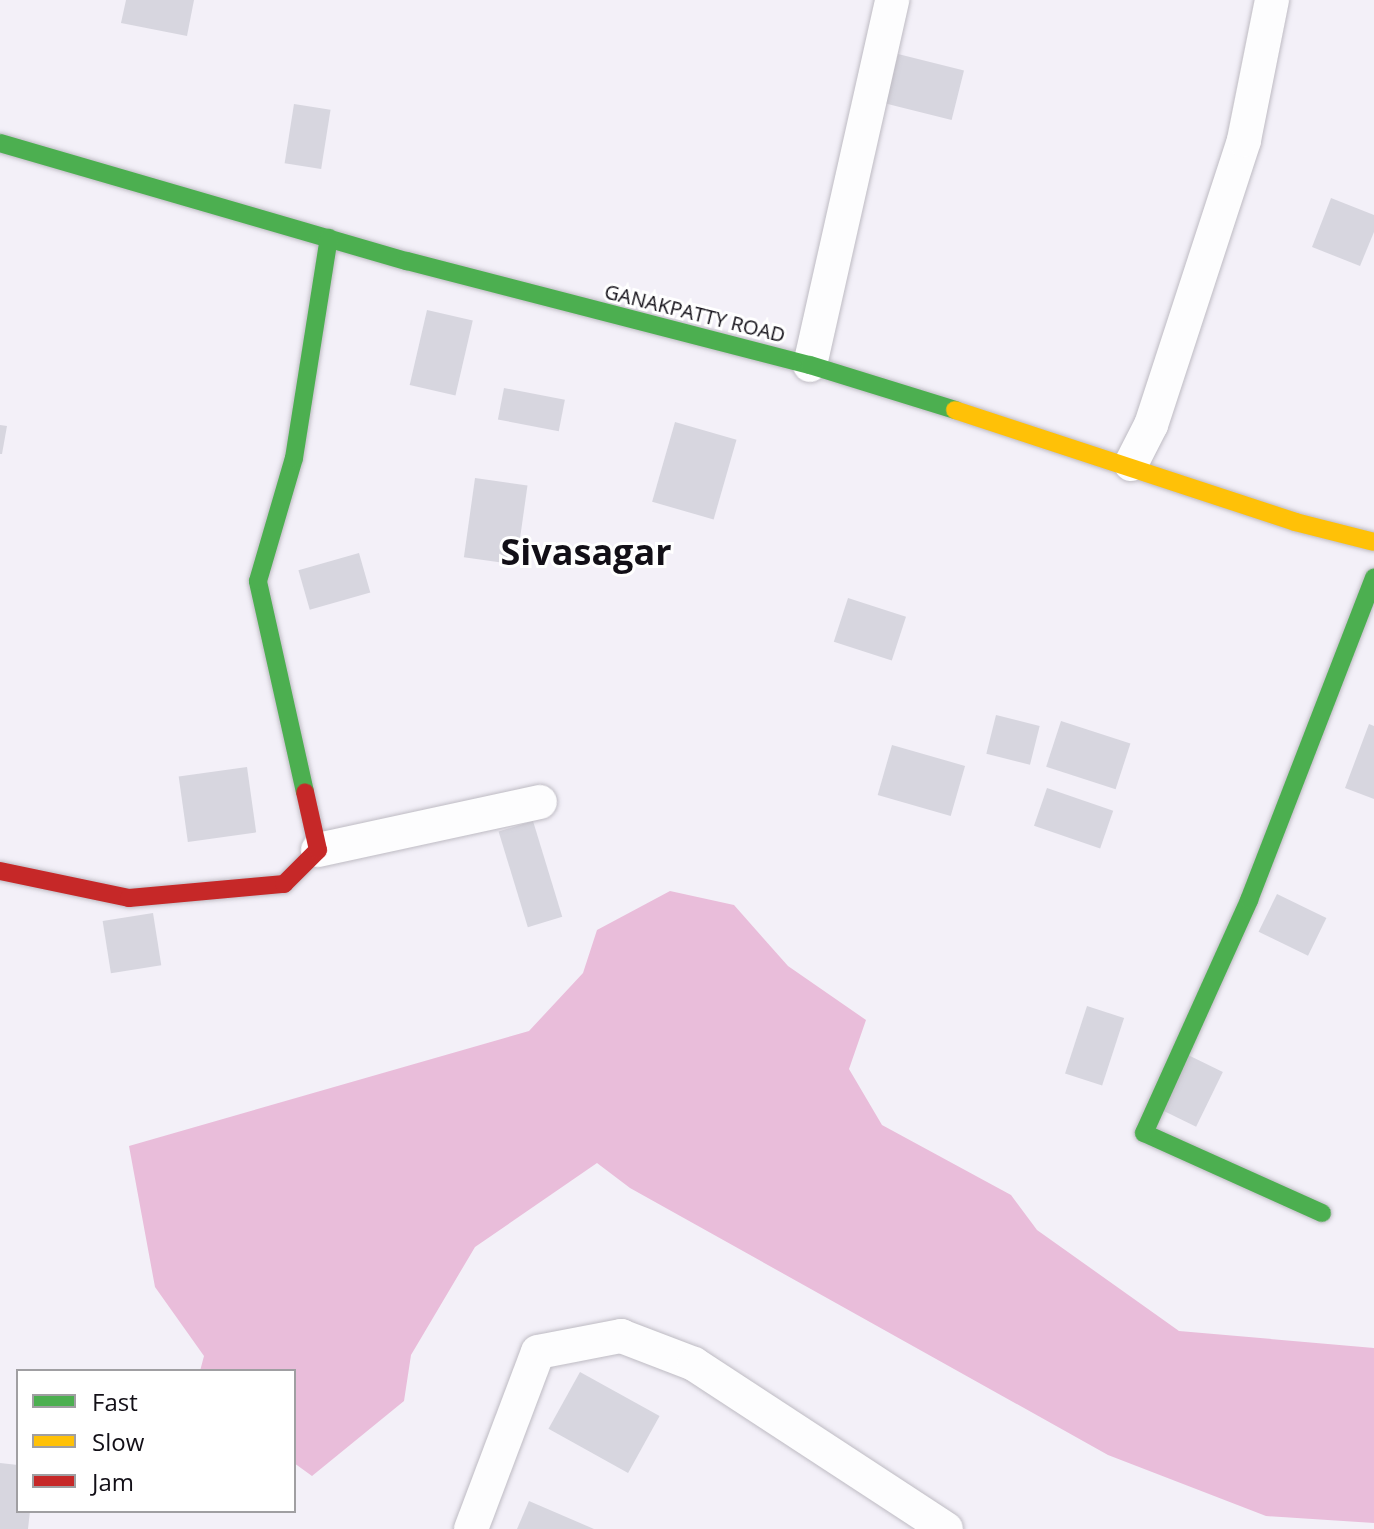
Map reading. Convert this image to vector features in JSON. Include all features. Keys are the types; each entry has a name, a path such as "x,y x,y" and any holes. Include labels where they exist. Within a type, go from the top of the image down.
{"street":[{"path":"810,365 892,0"},
{"path":"1131,464 1151,425 1244,140 1272,0"},
{"name":"GANAKPATTY ROAD","path":"0,143 329,238 810,365 1131,464 1295,522 1374,542"},
{"path":"318,850 258,581 294,458 329,238"},
{"path":"1322,1213 1144,1133 1249,900 1374,577"},
{"path":"0,871 129,898 284,884 318,850 540,802"},
{"path":"471,1529 538,1352 621,1336 694,1364 946,1529"}],"shaded area":[{"path":"670,891 734,905 788,966 866,1020 849,1069 882,1125 1011,1195 1037,1230 1179,1331 1374,1348 1374,1523 1266,1516 1108,1455 630,1188 597,1163 475,1247 411,1355 404,1401 312,1476 296,1464 296,1369 201,1369 204,1356 155,1287 129,1146 529,1031 583,973 597,930"}],"building":[{"path":"126,0 194,0 187,36 121,23"},
{"path":"898,54 964,70 952,120 886,103"},
{"path":"294,104 331,110 321,169 285,163"},
{"path":"1331,198 1374,215 1374,232 1360,266 1312,247"},
{"path":"427,310 473,321 455,396 410,385"},
{"path":"504,388 565,400 559,431 498,419"},
{"path":"675,422 737,440 714,519 652,502"},
{"path":"0,425 7,426 2,454 0,454"},
{"path":"475,478 527,485 516,565 464,557"},
{"path":"359,553 370,592 310,610 298,570"},
{"path":"848,598 906,617 892,661 834,642"},
{"path":"996,715 1040,726 1030,765 986,754"},
{"path":"1061,721 1130,744 1116,789 1046,767"},
{"path":"1369,724 1374,726 1374,799 1345,788"},
{"path":"892,745 965,766 951,816 878,795"},
{"path":"247,767 256,832 188,842 179,777"},
{"path":"1047,788 1113,811 1100,849 1034,826"},
{"path":"533,821 562,917 528,927 499,832"},
{"path":"1277,894 1326,918 1308,956 1259,932"},
{"path":"153,913 161,965 111,973 103,921"},
{"path":"1087,1006 1124,1018 1102,1086 1065,1074"},
{"path":"1186,1054 1223,1072 1196,1127 1159,1109"},
{"path":"580,1372 660,1416 628,1473 548,1429"},
{"path":"0,1463 16,1465 16,1513 30,1513 28,1529 0,1529"},
{"path":"529,1501 594,1529 517,1529"}],"traffic: fast":[{"path":"0,143 407,261 810,365 955,410"},
{"path":"305,792 258,581 294,458 329,238"},
{"path":"1322,1213 1144,1133 1249,900 1374,577"}],"traffic: slow":[{"path":"955,410 1295,522 1374,542"}],"traffic: jam":[{"path":"0,871 129,898 284,884 318,850 305,792"}],"district":[{"name":"Sivasagar","path":"586,552"}]}
